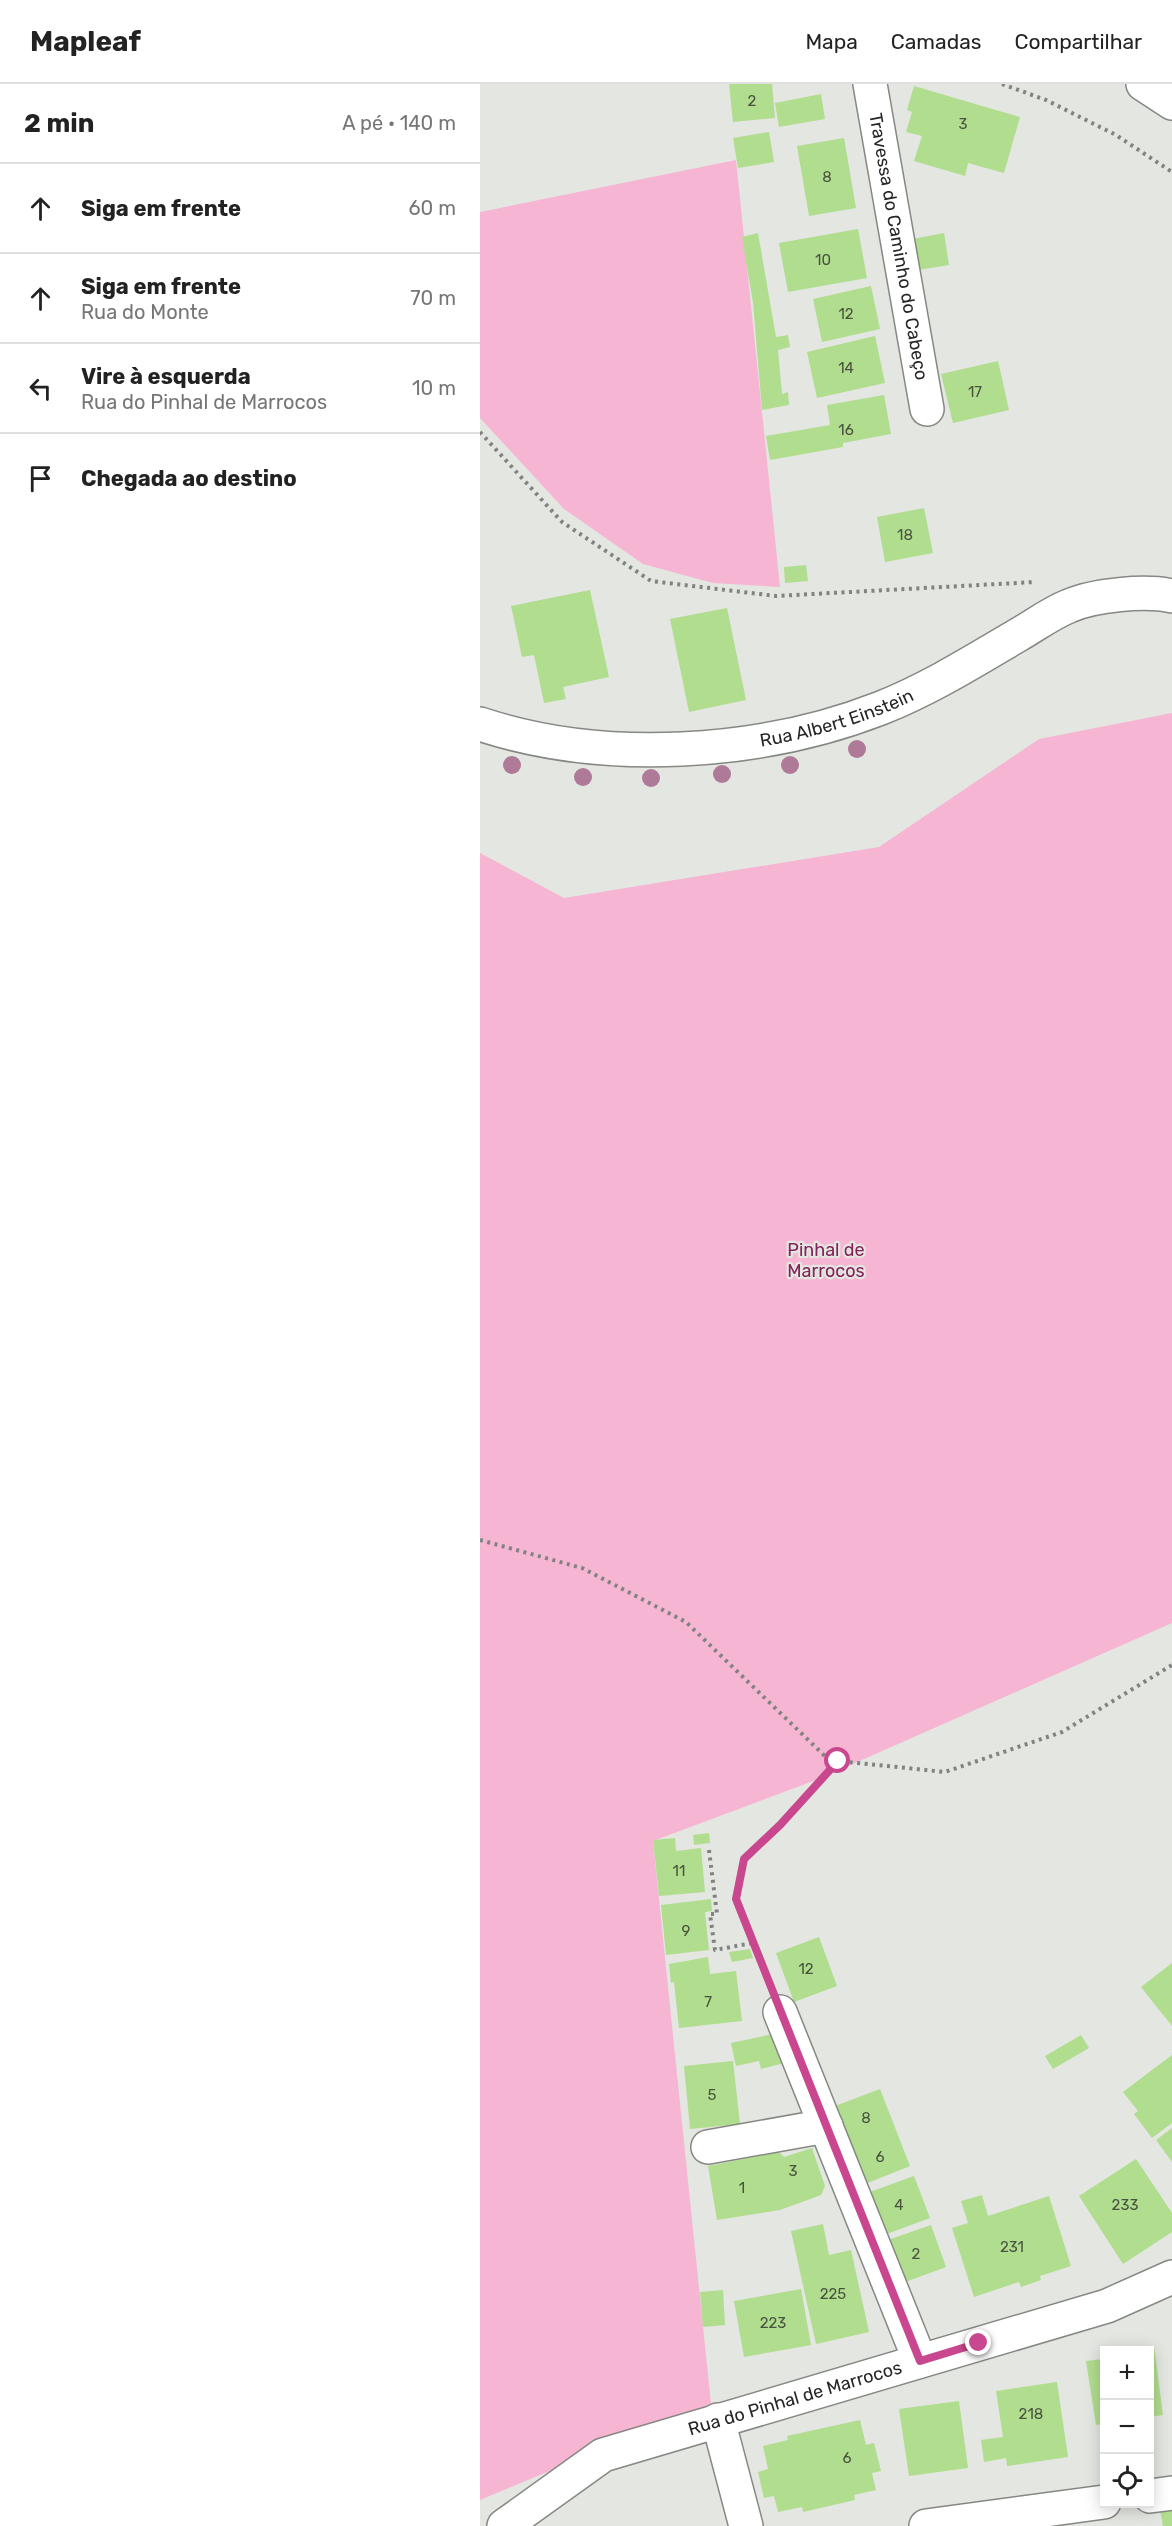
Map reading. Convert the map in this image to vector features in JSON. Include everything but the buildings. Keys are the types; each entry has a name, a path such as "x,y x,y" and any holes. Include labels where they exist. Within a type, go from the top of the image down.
{"street":[{"name":"Travessa do Caminho do Cabeço","path":"870,84 927,409"},
{"path":"1143,84 1172,103"},
{"name":"Rua Albert Einstein","path":"480,724 539,738 597,747 671,750 754,743 822,727 882,708 936,682 1069,606 1096,598 1129,594 1172,596"},
{"path":"780,2012 920,2361"},
{"path":"708,2148 826,2126"},
{"name":"Rua do Pinhal de Marrocos","path":"504,2526 603,2455 1107,2306 1172,2277"},
{"path":"718,2420 746,2526"},
{"path":"1154,2495 1172,2493"},
{"path":"926,2526 1100,2503"}],"path":[{"path":"1002,84 1046,100 1116,135 1172,172"},
{"path":"480,432 562,522 651,581 776,596 1040,582 1069,606"},
{"path":"480,1540 582,1568 686,1622 829,1760 945,1772 1062,1732 1172,1665"},
{"path":"780,2012 736,1899 744,1859 780,1825 838,1761"},
{"path":"709,1850 717,1914 710,1914 715,1950 752,1943"}],"green space":[{"path":"736,160 780,587 713,583 643,564 564,509 480,418 480,212"},
{"name":"Pinhal de Marrocos","path":"1172,713 1172,1623 821,1778 653,1841 711,2404 480,2500 480,853 564,898 879,847 1039,739"}],"route":[{"path":"838,1761 780,1825 744,1859 736,1899 920,2361 979,2343"}]}
